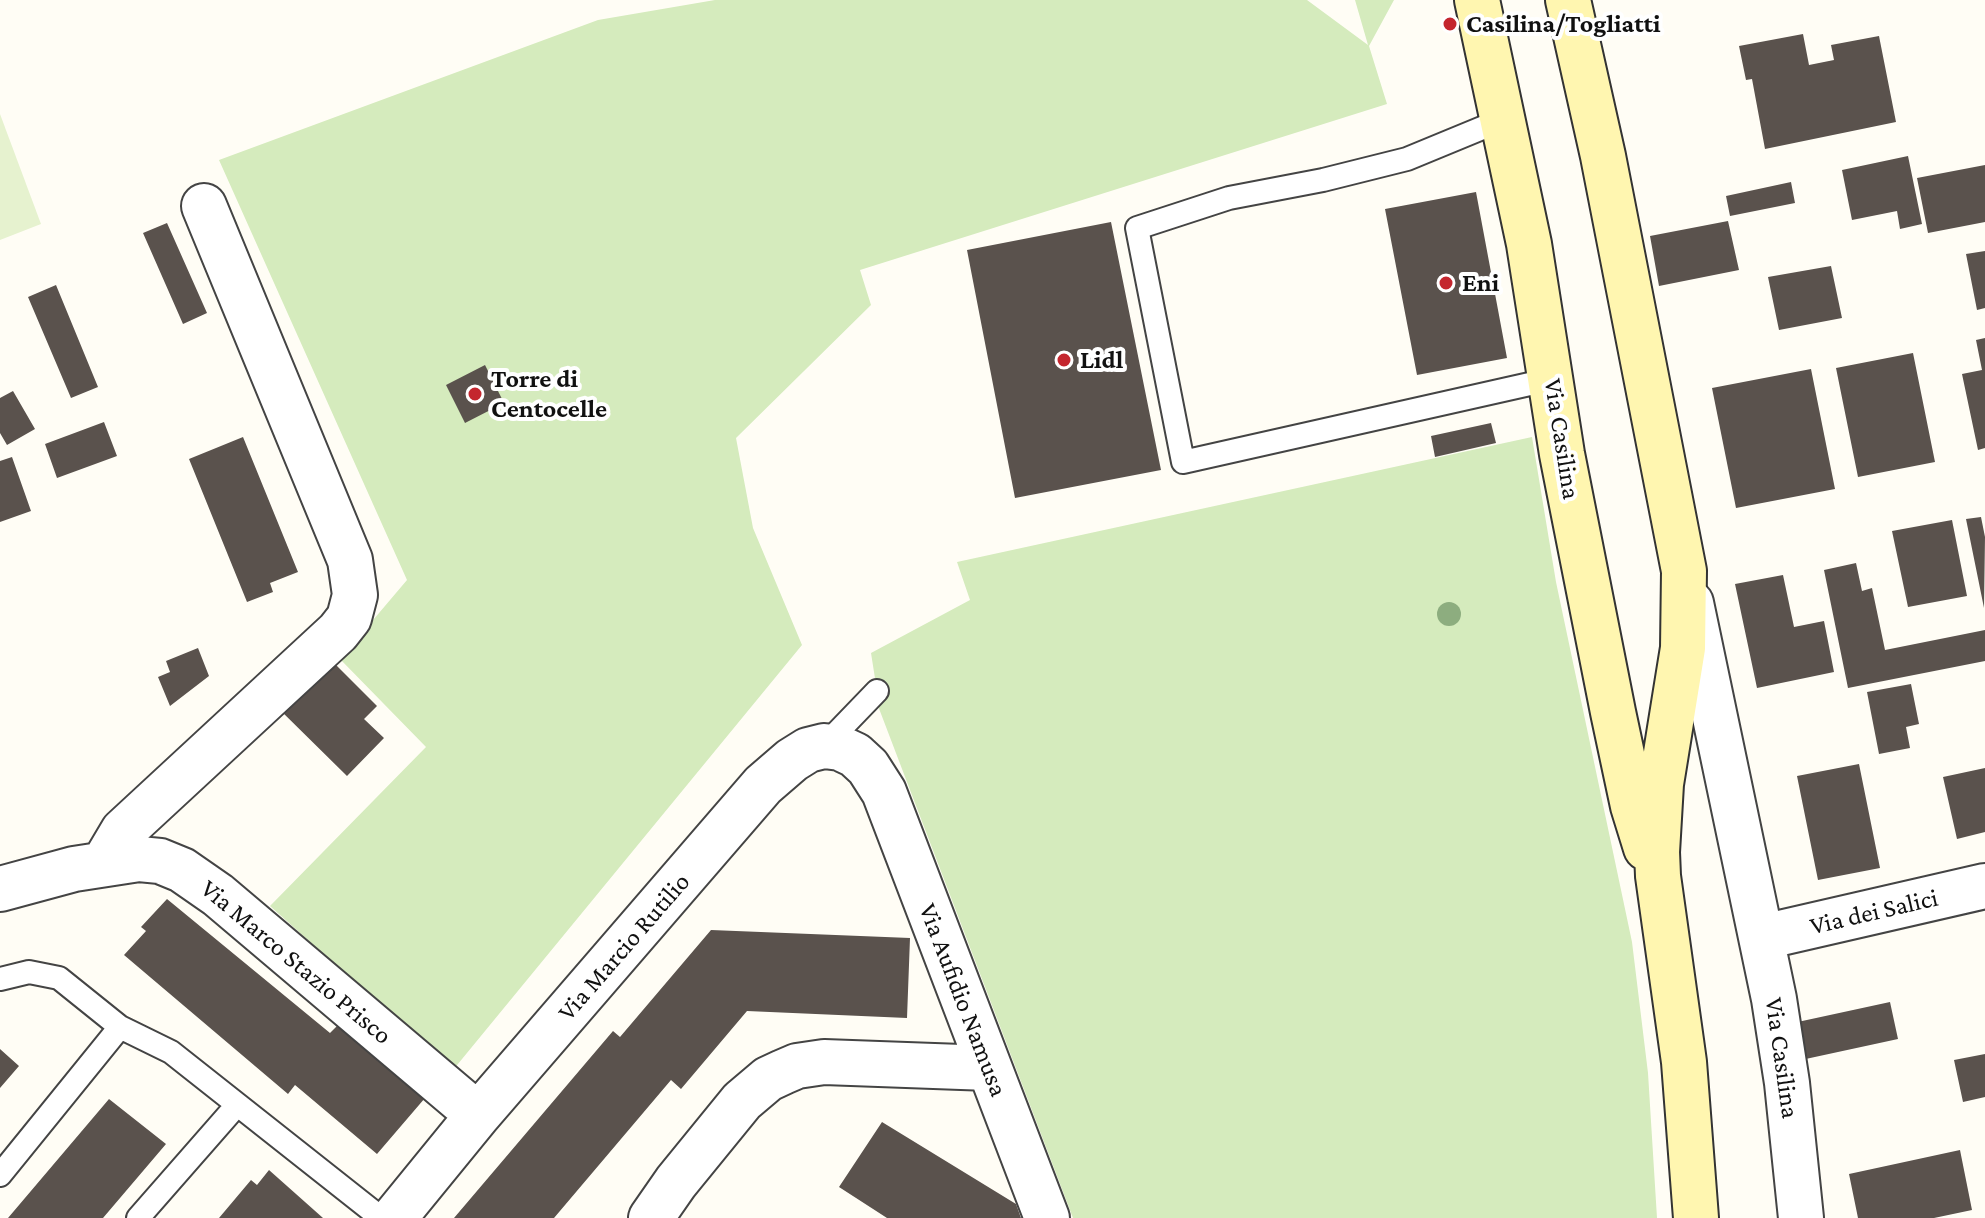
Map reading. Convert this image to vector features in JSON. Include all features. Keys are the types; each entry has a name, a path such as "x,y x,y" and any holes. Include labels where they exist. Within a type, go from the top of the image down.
{"main road":[{"name":"Via Casilina","path":"1477,0 1539,298 1570,497 1613,712 1633,806 1658,876"},
{"name":"Via Casilina","path":"1568,0 1606,171 1684,571 1683,648 1658,816 1658,876 1680,1024 1696,1218"}],"street":[{"path":"104,863 123,831 338,632 349,618 355,595 350,560 204,206"},
{"name":"Via Casilina","path":"1684,571 1763,937 1787,1083 1801,1218"},
{"name":"Via Aufidio Namusa","path":"824,746 840,748 855,755 879,782 889,802 1047,1218"},
{"name":"Via Marcio Rutilio","path":"394,1218 478,1115 763,785 792,760 808,750 824,746"},
{"name":"Via Marco Stazio Prisco","path":"0,889 104,863 139,859 160,861 198,880 478,1115"},
{"name":"Via dei Salici","path":"1763,937 1985,886"},
{"path":"651,1218 742,1101 768,1079 783,1072 797,1066 824,1062 989,1068"}],"lane":[{"path":"1504,119 1407,159 1323,180 1229,198 1137,228 1183,462 1552,379"},
{"path":"824,746 877,691"},
{"path":"0,979 29,972 59,978 120,1027 171,1052 381,1218"},
{"path":"0,1175 120,1027"},
{"path":"138,1218 237,1105"}],"green space":[{"path":"715,0 1307,0 1368,45 1355,0 1394,0 1369,46 1387,104 860,270 871,305 736,438 753,528 802,645 453,1070 270,906 426,747 340,659 407,580 219,160 598,20"},
{"path":"0,114 41,224 0,240"},
{"path":"1532,437 1556,582 1632,942 1648,1073 1657,1218 1073,1218 875,698 877,691 871,653 970,600 957,562"}],"building":[{"path":"1803,34 1809,65 1834,60 1831,45 1879,36 1896,122 1765,149 1752,79 1746,80 1739,46"},
{"path":"1908,156 1922,224 1900,229 1897,211 1852,220 1842,170"},
{"path":"1985,165 1985,222 1928,233 1917,178"},
{"path":"1791,182 1795,203 1730,216 1726,196"},
{"name":"Eni","path":"1476,192 1507,358 1417,375 1385,209"},
{"path":"1728,221 1739,270 1659,286 1650,236"},
{"name":"Lidl","path":"1111,222 1161,470 1015,498 967,250"},
{"path":"167,223 207,313 183,324 143,233"},
{"path":"1985,251 1985,308 1977,310 1966,254"},
{"path":"1831,266 1842,318 1779,330 1768,277"},
{"path":"56,285 98,387 71,398 28,297"},
{"path":"1985,338 1985,448 1978,450 1962,374 1982,370 1976,340"},
{"path":"1913,353 1935,462 1858,477 1836,368"},
{"name":"Torre di Centocelle","path":"485,365 504,403 465,423 446,385"},
{"path":"1811,369 1835,489 1736,508 1712,388"},
{"path":"13,391 35,429 7,445 0,433 0,398"},
{"path":"104,422 117,456 57,478 45,444"},
{"path":"1491,423 1496,443 1435,457 1431,436"},
{"path":"243,437 298,572 270,583 273,592 247,602 189,459"},
{"path":"12,457 31,511 0,522 0,461"},
{"path":"1981,517 1985,537 1984,608 1966,519"},
{"path":"1952,520 1967,596 1908,607 1892,531"},
{"path":"1856,563 1862,591 1872,588 1885,650 1985,630 1985,661 1848,688 1824,570"},
{"path":"1783,575 1794,627 1824,621 1834,672 1757,688 1735,584"},
{"path":"198,648 209,676 170,706 158,677 170,672 166,661"},
{"path":"328,657 377,706 364,719 384,738 347,776 278,708"},
{"path":"1911,684 1919,724 1906,727 1910,748 1879,754 1867,692"},
{"path":"1859,764 1880,868 1818,880 1797,776"},
{"path":"1985,768 1985,832 1957,839 1943,777"},
{"path":"167,899 330,1033 338,1025 425,1098 377,1154 295,1085 288,1094 124,955 146,931 141,927"},
{"path":"711,930 910,938 907,1018 747,1011 681,1089 671,1080 554,1218 454,1218 613,1031 620,1037"},
{"path":"1890,1002 1898,1039 1801,1060 1793,1023"},
{"path":"0,1049 19,1066 0,1088"},
{"path":"1985,1054 1985,1097 1963,1102 1954,1060"},
{"path":"109,1099 166,1144 103,1218 8,1218"},
{"path":"882,1122 1016,1204 1021,1218 887,1218 839,1187"},
{"path":"1960,1150 1972,1210 1934,1218 1858,1218 1849,1174"},
{"path":"269,1170 323,1218 219,1218 251,1180 257,1185"}],"place":[{"name":"Casilina/Togliatti","path":"1450,24"},
{"name":"Eni","path":"1446,283"},
{"name":"Lidl","path":"1064,360"},
{"name":"Torre di Centocelle","path":"475,394"}]}
